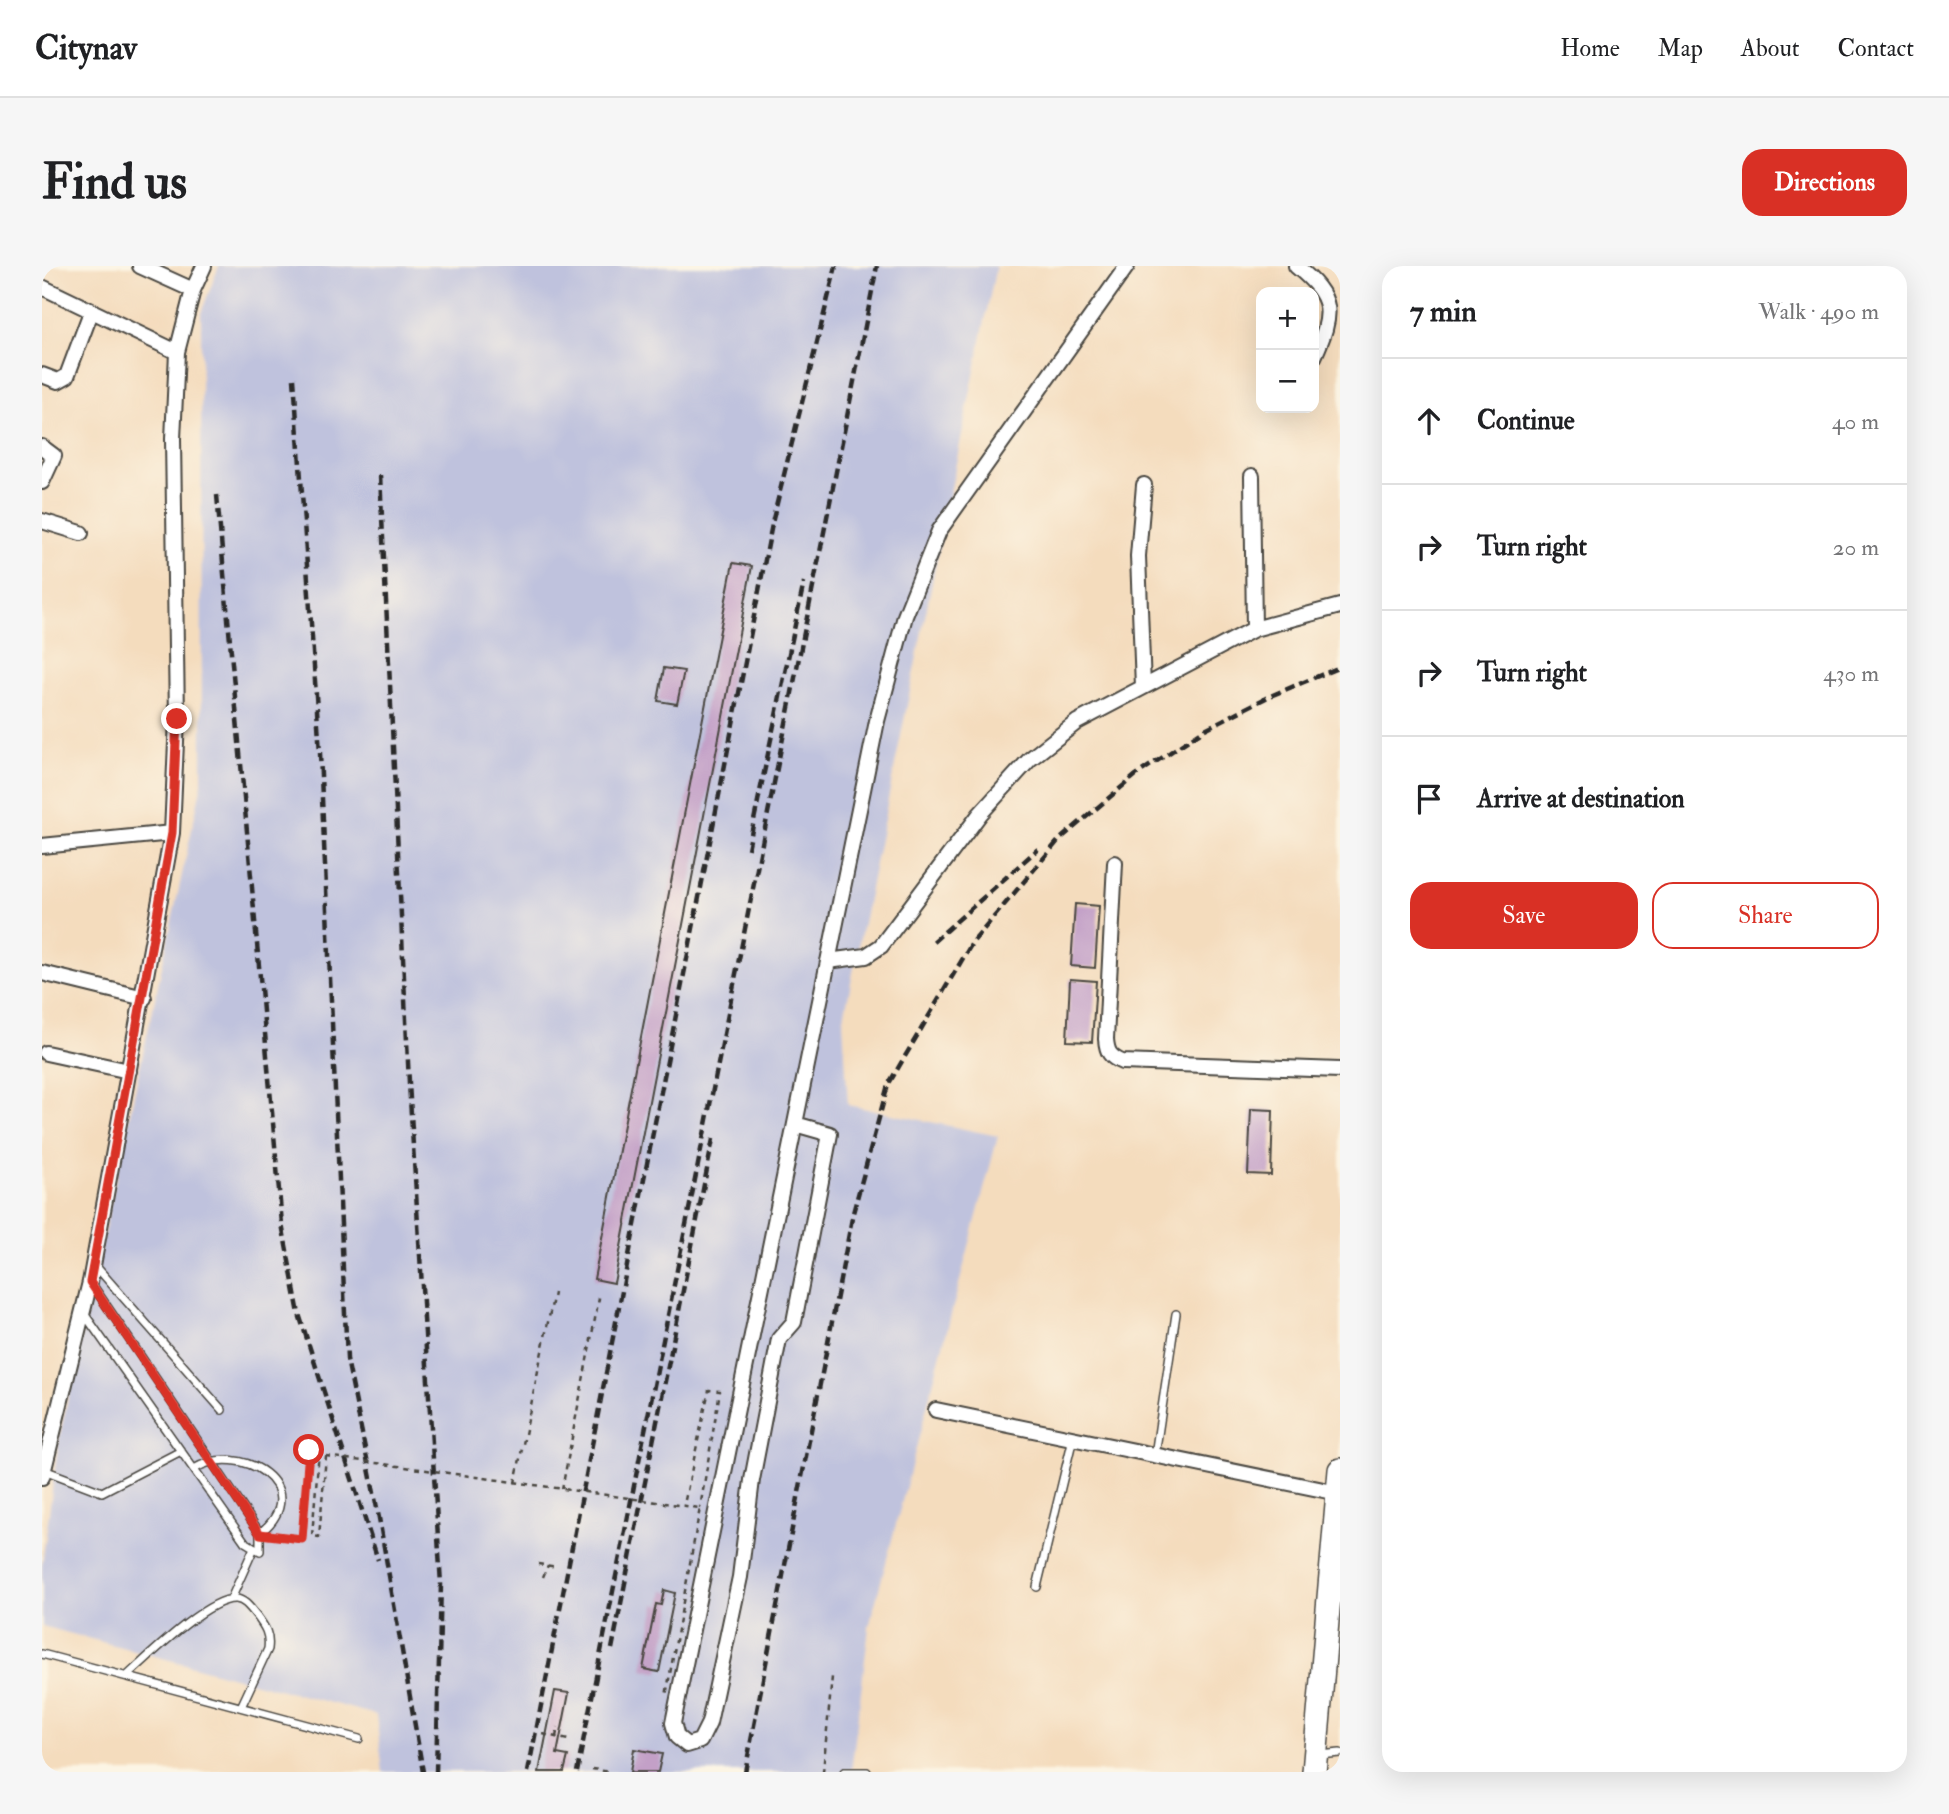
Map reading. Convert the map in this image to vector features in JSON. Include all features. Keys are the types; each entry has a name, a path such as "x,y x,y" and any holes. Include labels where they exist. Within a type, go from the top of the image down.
{"highway":[{"path":"1315,1764 1327,1669 1340,1470"}],"street":[{"path":"140,266 193,290"},
{"path":"43,1473 45,1445 90,1282 172,833 177,719 173,439 177,352 193,290 204,266"},
{"path":"795,1124 830,1134 794,1322 779,1339 769,1386 752,1480 740,1577 709,1723 700,1741 687,1745 677,1737 673,1723 877,721 905,616 939,531 1127,266"},
{"path":"1296,266 1314,281 1329,306 1329,320 1317,350"},
{"path":"42,287 177,352"},
{"path":"42,375 58,381 66,376 91,312"},
{"path":"42,447 54,456 42,482"},
{"path":"1252,476 1254,629"},
{"path":"1143,687 1138,556 1144,485"},
{"path":"42,521 81,533"},
{"path":"828,961 866,956 881,946 980,814 1031,759 1077,722 1254,629 1340,606"},
{"path":"42,846 172,833"},
{"path":"1115,863 1107,1039 1107,1051 1113,1059 1122,1062 1340,1070"},
{"path":"42,973 144,998"},
{"path":"47,1053 129,1071"},
{"path":"936,1410 1155,1455 1338,1502"}],"lane":[{"path":"93,1263 222,1410"},
{"path":"90,1282 260,1534 261,1549 253,1550"},
{"path":"83,1312 253,1550"},
{"path":"1155,1455 1176,1314"},
{"path":"1037,1587 1073,1438"},
{"path":"43,1473 102,1492 181,1451"},
{"path":"194,1469 211,1459 249,1464 272,1479 279,1507 270,1525 260,1534"},
{"path":"127,1676 173,1633 231,1599 253,1550"},
{"path":"231,1599 246,1603 268,1631 270,1639 241,1707"},
{"path":"42,1654 359,1739"},
{"path":"1315,1764 1340,1753"},
{"path":"844,1772 867,1772"}],"path":[{"path":"515,1483 554,1293"},
{"path":"562,1489 600,1293"},
{"path":"666,1696 720,1391 709,1390 685,1500"},
{"path":"260,1534 302,1539 309,1450 319,1451 312,1536 319,1537 326,1456 701,1508"},
{"path":"538,1564 557,1567"},
{"path":"543,1577 548,1565"},
{"path":"822,1772 832,1677"},
{"path":"556,1737 558,1727"},
{"path":"543,1734 568,1740"},
{"path":"592,1769 610,1772"}],"shaded area":[{"path":"219,266 996,266 843,1022 848,1105 998,1136 869,1627 851,1772 383,1772 376,1715 42,1626 42,1565 59,1439 202,783 201,313"}],"building":[{"path":"733,563 752,566 614,1283 594,1279"},
{"path":"664,668 684,671 677,704 658,701"},
{"path":"1075,904 1099,906 1095,968 1071,966"},
{"path":"1070,979 1096,981 1092,1042 1067,1041"},
{"path":"1251,1109 1273,1110 1271,1175 1248,1174"},
{"path":"664,1590 675,1593 659,1672 643,1669 656,1604 661,1605"},
{"path":"555,1691 569,1693 557,1754 568,1756 564,1772 539,1772"},
{"path":"634,1749 662,1754 658,1772 630,1772"}],"railway":[{"path":"528,1772 773,519 836,266"},
{"path":"577,1772 877,266"},
{"path":"294,378 320,753 347,1359 379,1518 423,1772"},
{"path":"380,475 409,1083 441,1584 436,1772"},
{"path":"217,495 282,1224 299,1314 378,1560"},
{"path":"748,849 804,582"},
{"path":"745,1772 853,1213 888,1085 972,943 1059,840 1136,775 1205,729 1268,697 1340,667"},
{"path":"933,942 1038,849"},
{"path":"612,1649 714,1134"}],"route":[{"path":"177,719 172,833 90,1282 260,1534 302,1539 309,1450"}]}
